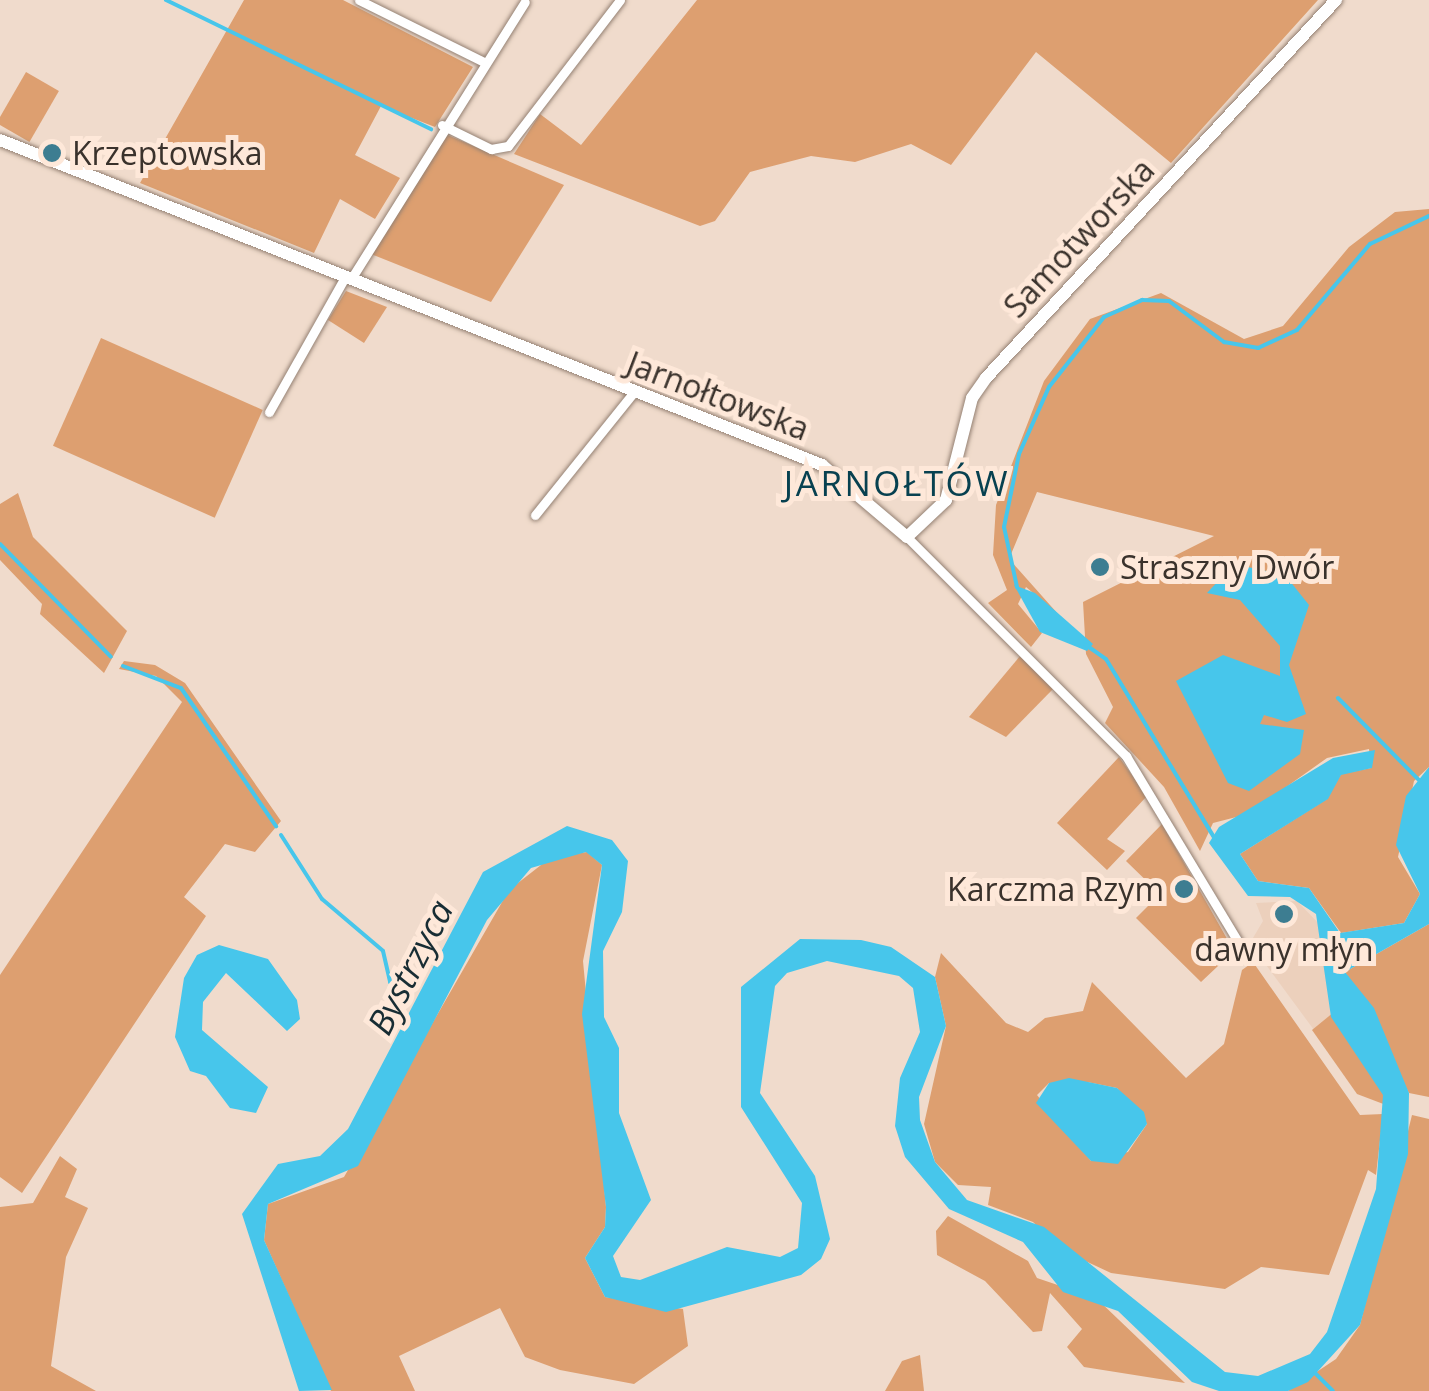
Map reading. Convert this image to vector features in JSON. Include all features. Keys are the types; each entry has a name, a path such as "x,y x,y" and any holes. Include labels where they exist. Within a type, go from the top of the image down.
{"street":[{"path":"360,0 484,62"},
{"path":"442,125 490,150 508,146 620,0"},
{"name":"Samotworska","path":"907,537 946,500 986,378 1336,0"},
{"path":"269,412 442,125 524,2"},
{"name":"Jarnołtowska","path":"0,140 822,465 907,537 1126,756 1239,943"},
{"path":"535,515 633,393"}],"shaded area":[{"path":"244,0 343,0 473,67 435,127 381,106 355,155 400,178 375,219 340,199 314,253 140,183"},
{"path":"697,0 1318,0 1171,163 1036,52 951,165 911,144 855,162 811,156 750,172 715,221 700,226 514,154 540,114 581,145"},
{"path":"26,72 59,91 29,142 0,125 0,117"},
{"path":"443,133 564,185 491,302 371,254"},
{"path":"1429,209 1429,767 1414,781 1398,857 1420,894 1404,923 1341,933 1309,888 1258,881 1240,854 1327,799 1341,774 1371,768 1369,749 1327,758 1248,814 1213,823 1200,851 1164,787 1105,723 1113,707 1086,654 1083,602 1214,536 1037,492 1009,559 1058,614 1026,587 1018,604 1042,633 1031,647 988,603 1007,590 993,555 996,505 1044,381 1090,319 1161,293 1244,339 1283,326 1349,247 1395,212"},
{"path":"346,291 387,307 364,343 328,320"},
{"path":"101,338 263,410 215,518 53,446"},
{"path":"18,493 33,537 127,631 104,673 40,614 42,604 0,560 0,504"},
{"path":"1020,656 1054,688 1006,737 969,717"},
{"path":"124,661 155,665 185,683 281,821 255,852 225,844 184,897 206,916 22,1193 0,1177 0,975 182,702 156,676 119,669"},
{"path":"1119,757 1147,796 1107,839 1125,851 1107,870 1057,823"},
{"path":"1162,824 1234,951 1201,982 1136,918 1160,894 1126,861"},
{"path":"587,852 602,865 583,961 606,1207 605,1227 585,1258 605,1297 683,1309 688,1346 634,1384 560,1370 525,1357 500,1308 399,1356 415,1391 331,1391 264,1240 268,1204 344,1177 509,890 550,858"},
{"path":"1297,901 1324,929 1331,1017 1314,1030 1250,943 1263,921 1256,903"},
{"path":"1429,924 1429,1097 1409,1093 1345,972"},
{"path":"941,953 1006,1023 1028,1032 1045,1018 1083,1011 1092,982 1186,1078 1224,1044 1242,970 1253,962 1360,1115 1383,1114 1376,1175 1368,1170 1329,1275 1261,1267 1225,1289 1111,1273 1064,1251 1033,1222 988,1205 991,1187 958,1185 935,1162 924,1124 946,1026 935,977","holes":["1087,1082 1117,1088 1147,1124 1128,1152 1091,1161 1037,1095 1049,1083"]},
{"path":"1334,1012 1383,1089 1386,1105 1357,1094 1312,1030"},
{"path":"1412,1115 1429,1119 1429,1391 1288,1391 1336,1359 1360,1325"},
{"path":"60,1156 77,1169 65,1197 88,1208 66,1257 51,1366 96,1391 0,1391 0,1207 33,1203"},
{"path":"948,1216 1028,1261 1037,1278 1096,1298 1185,1383 1084,1367 1067,1347 1082,1329 1050,1293 1042,1331 1033,1332 985,1281 937,1255 936,1231"},
{"path":"920,1355 924,1391 885,1391 902,1361"}],"water":[{"path":"1234,564 1285,575 1309,605 1289,665 1306,714 1287,722 1264,715 1260,724 1304,730 1300,754 1249,791 1228,783 1176,681 1223,655 1280,676 1280,646 1240,600 1207,593"},
{"path":"1014,585 1035,593 1093,644 1087,651 1040,632"},
{"path":"1375,750 1372,768 1341,775 1328,799 1240,854 1258,881 1309,888 1340,933 1404,923 1420,894 1396,845 1406,796 1429,767 1429,924 1345,972 1374,1008 1409,1093 1408,1154 1360,1325 1308,1382 1288,1391 1219,1391 1192,1382 1118,1311 1063,1292 1023,1242 949,1209 905,1157 895,1126 900,1078 920,1032 913,988 899,976 827,961 787,973 775,986 760,1093 815,1176 830,1239 821,1259 801,1275 666,1312 605,1297 585,1258 605,1227 606,1207 582,1014 602,865 586,852 531,868 487,920 358,1166 268,1204 264,1240 332,1390 299,1391 242,1214 278,1164 320,1156 348,1129 483,872 567,826 612,840 628,861 622,912 603,951 604,1017 619,1048 619,1113 651,1200 613,1256 621,1277 640,1280 727,1247 780,1257 798,1248 802,1203 741,1107 741,987 800,939 861,940 891,947 935,977 946,1026 919,1097 920,1120 935,1162 967,1200 1044,1227 1225,1372 1258,1376 1310,1354 1327,1332 1376,1189 1383,1095 1331,1017 1316,914 1290,897 1248,896 1209,843 1219,827 1333,758"},
{"path":"219,945 268,959 297,1000 300,1019 287,1031 226,973 203,1002 202,1030 268,1087 256,1113 230,1108 206,1076 190,1071 175,1037 184,978 197,955"},
{"path":"1069,1078 1117,1088 1144,1112 1147,1124 1118,1164 1091,1161 1036,1103 1049,1083"}],"waterway":[{"path":"166,0 431,129"},
{"path":"1017,587 1004,527 1019,454 1049,387 1104,317 1142,300 1169,301 1224,342 1258,348 1297,330 1370,244 1429,216"},
{"path":"0,544 111,657"},
{"path":"1086,645 1106,659 1215,839"},
{"path":"123,666 181,688 276,826"},
{"path":"1338,698 1419,780"},
{"name":"Bystrzyca","path":"281,835 322,899 383,951 390,982 408,1003"},
{"path":"1315,1373 1333,1391"}],"place":[{"name":"Krzeptowska","path":"52,153"},
{"name":"Straszny Dwór","path":"1100,567"},
{"name":"Karczma Rzym","path":"1184,889"},
{"name":"dawny młyn","path":"1284,914"}],"district":[{"name":"JARNOŁTÓW","path":"897,483"}]}
